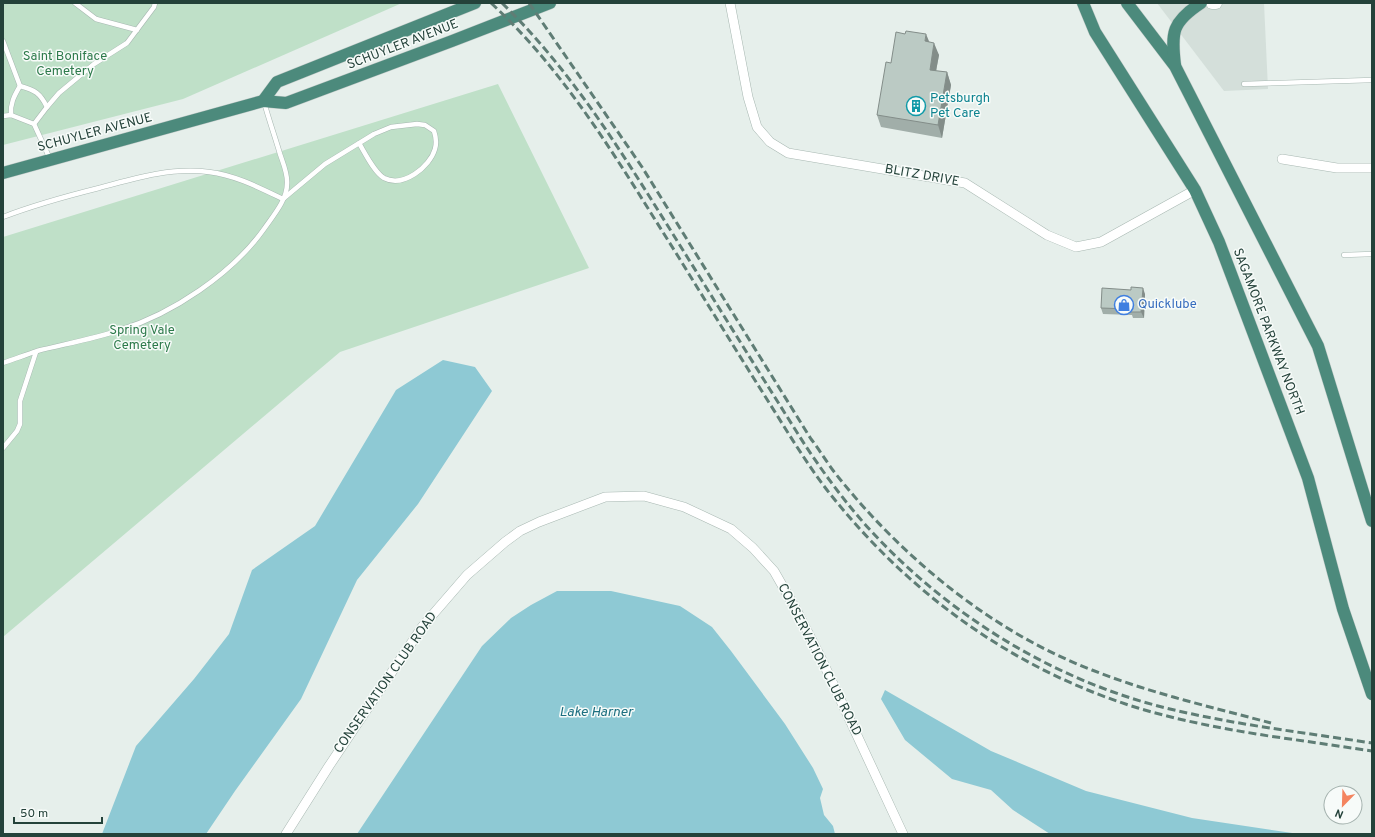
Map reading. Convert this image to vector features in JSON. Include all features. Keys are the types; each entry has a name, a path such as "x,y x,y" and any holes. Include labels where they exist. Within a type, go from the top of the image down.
{"highway":[{"name":"SCHUYLER AVENUE","path":"264,101 277,82 475,3"},
{"name":"SCHUYLER AVENUE","path":"3,173 264,101 286,103 550,3"},
{"name":"SAGAMORE PARKWAY NORTH","path":"1083,3 1095,32 1196,190 1220,242 1308,478 1343,609 1372,694"},
{"path":"1127,3 1175,66 1318,346 1372,521"},
{"path":"1175,66 1172,43 1176,28 1180,19 1201,3"}],"street":[{"name":"BLITZ DRIVE","path":"730,3 748,98 757,127 770,142 788,153 965,184 1047,235 1076,247 1101,242 1196,190"},
{"path":"1282,159 1337,168 1372,168"},
{"name":"CONSERVATION CLUB ROAD","path":"286,834 333,760 422,627 467,575 520,531 539,522 605,497 644,496 684,507 731,529 753,548 774,571 821,658 903,834"}],"lane":[{"path":"75,3 96,19 137,30"},
{"path":"34,124 59,93 94,64 127,43 154,7 155,3"},
{"path":"3,41 20,86"},
{"path":"1244,84 1372,80"},
{"path":"20,86 31,89 41,96 47,107"},
{"path":"11,115 10,109 13,98 20,86"},
{"path":"3,363 36,352 120,331 166,311 201,290 254,242 283,199 288,184 285,168 264,101"},
{"path":"3,116 11,115 34,124 51,160"},
{"path":"283,199 325,164 359,143 374,134 391,128 417,124 425,125 434,131 437,140 435,150 431,158 424,166 405,179 391,181 383,178 377,172 359,143"},
{"path":"3,217 82,192 148,175 179,171 209,172 228,176 283,199"},
{"path":"1344,255 1372,254"},
{"path":"3,448 17,431 20,424 20,401 36,352"}],"shaded area":[{"path":"1157,3 1264,3 1268,89 1224,91"}],"green space":[{"name":"Saint Boniface Cemetery","path":"3,3 402,3 183,99 3,145"},
{"name":"Spring Vale Cemetery","path":"498,84 589,268 340,352 3,637 3,237"}],"water":[{"path":"443,360 475,367 492,391 418,504 357,580 301,699 206,834 102,834 136,746 194,679 229,634 252,570 315,526 396,390"},
{"name":"Lake Harner","path":"557,591 611,591 680,606 712,627 785,724 813,768 823,789 820,798 824,815 833,826 835,834 357,834 482,646 511,618"},
{"path":"885,690 991,751 1086,791 1192,818 1299,834 1050,834 1013,810 991,790 952,779 905,740 881,699"}],"building":[{"name":"Petsburgh Pet Care","path":"906,31 926,34 925,41 934,43 930,70 947,72 938,125 877,115 886,62 891,63 896,32 905,34"},
{"name":"Quicklube","path":"1131,287 1143,288 1141,312 1130,312 1130,309 1101,308 1102,288 1131,290"}],"railway":[{"path":"491,3 545,60 592,122 635,187 786,430 827,490 858,527 892,562 928,594 966,623 1006,649 1048,672 1092,692 1138,708 1187,721 1269,736 1372,751"},
{"path":"502,3 527,29 573,83 614,141 805,445 828,479 872,532 933,590 1003,639 1040,660 1078,678 1118,694 1158,706 1211,718 1372,743"},
{"path":"529,3 642,167 811,439 839,478 892,537 922,565 986,614 1020,636 1055,654 1092,670 1136,686 1271,723"}],"place":[{"name":"Petsburgh Pet Care","path":"916,106"},
{"name":"Quicklube","path":"1124,305"}]}
